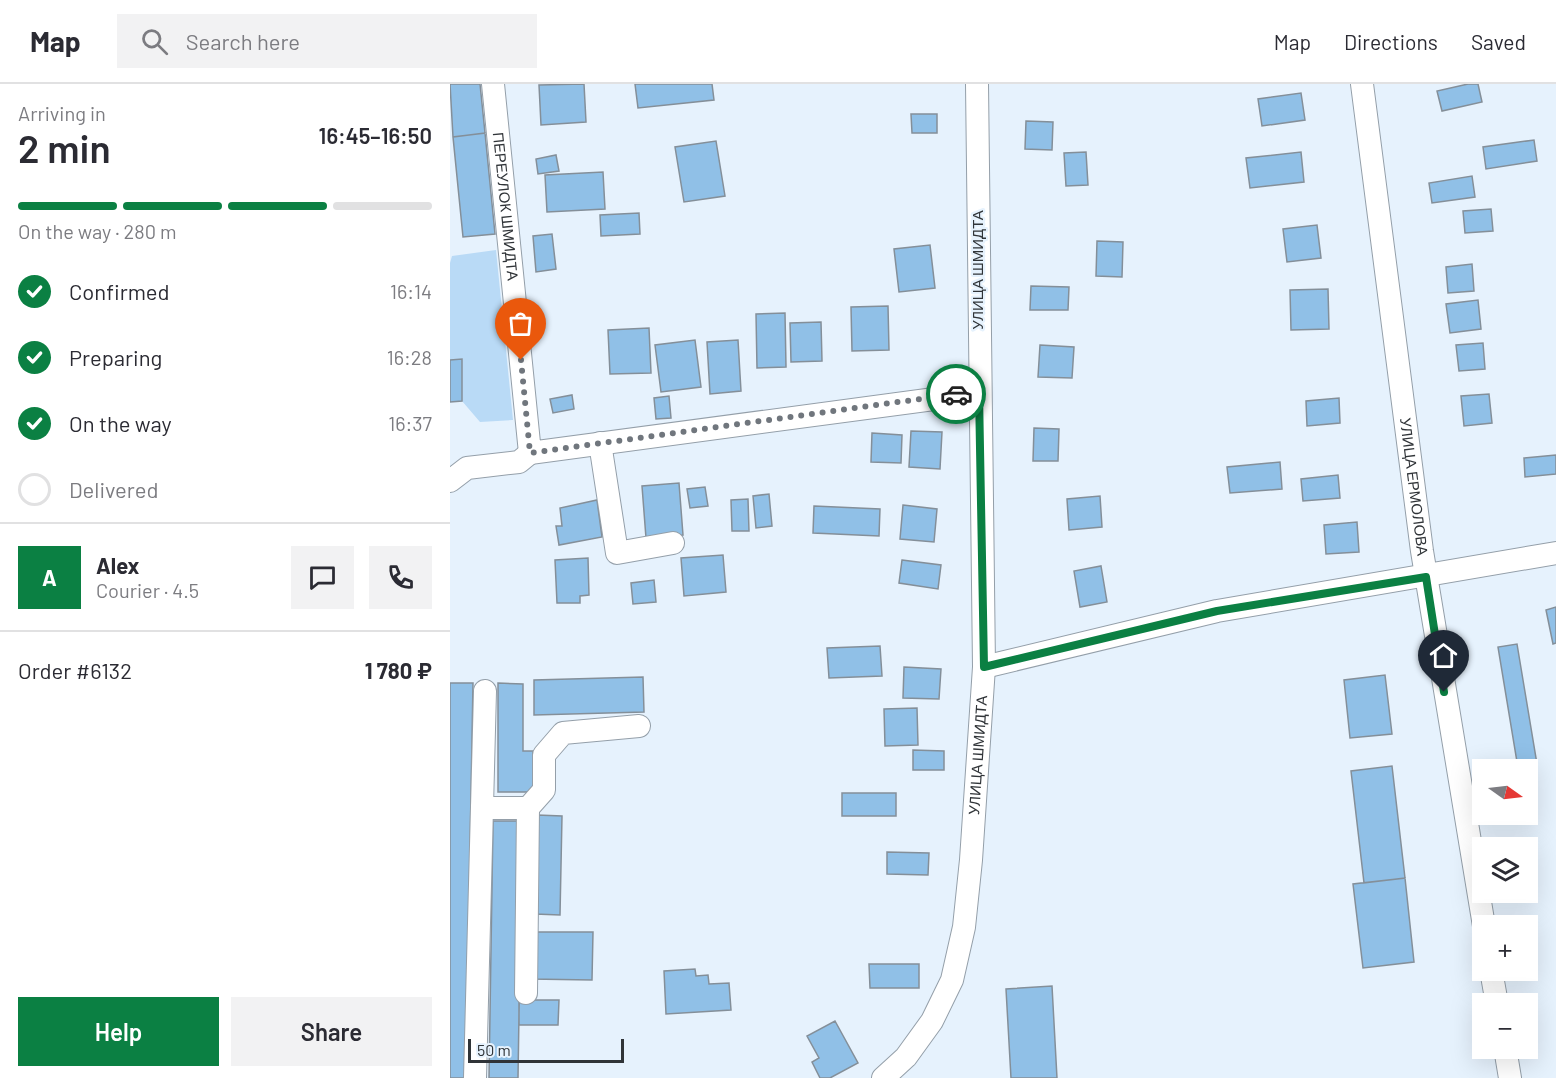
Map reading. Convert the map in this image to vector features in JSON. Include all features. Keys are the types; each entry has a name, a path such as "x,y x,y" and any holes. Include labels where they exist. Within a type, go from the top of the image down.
{"street":[{"name":"ПЕРЕУЛОК ШМИДТА","path":"493,84 530,453"},
{"name":"УЛИЦА ШМИДТА","path":"883,1078 906,1058 932,1021 952,980 964,927 971,860 984,667 977,84"},
{"name":"УЛИЦА ЕРМОЛОВА","path":"1362,84 1426,577 1482,915"},
{"path":"450,481 467,468 519,462 530,453 979,393"},
{"path":"600,443 617,553 673,543"},
{"path":"984,667 1217,611 1556,553"},
{"path":"475,1078 485,691"},
{"path":"526,993 528,808 544,790 544,755 563,732 639,726"},
{"path":"482,808 528,808"},
{"path":"1507,1059 1510,1078"}],"shaded area":[{"path":"496,250 513,420 480,422 462,401 462,359 450,360 450,263 452,256"}],"building":[{"path":"450,84 480,84 485,133 453,137"},
{"path":"584,84 586,122 541,125 539,85"},
{"path":"635,84 712,84 714,100 638,108"},
{"path":"1478,84 1482,102 1442,111 1437,91"},
{"path":"1301,93 1305,120 1262,126 1258,99"},
{"path":"911,114 937,114 937,133 912,133"},
{"path":"1026,121 1053,122 1052,150 1025,149"},
{"path":"485,133 495,234 463,237 453,137"},
{"path":"1534,140 1537,161 1486,169 1483,147"},
{"path":"716,141 725,196 684,202 675,147"},
{"path":"1086,152 1088,185 1066,186 1064,153"},
{"path":"1301,152 1304,182 1250,188 1246,158"},
{"path":"556,155 559,171 538,174 536,159"},
{"path":"603,172 605,209 547,212 545,175"},
{"path":"1472,176 1475,197 1432,203 1429,183"},
{"path":"1491,209 1493,231 1465,233 1463,211"},
{"path":"639,213 640,234 601,236 600,215"},
{"path":"1317,225 1321,258 1287,262 1283,229"},
{"path":"552,234 556,269 536,272 533,236"},
{"path":"1097,241 1123,242 1122,277 1096,276"},
{"path":"930,245 935,288 899,292 894,249"},
{"path":"1472,264 1474,291 1448,293 1446,267"},
{"path":"1031,286 1069,287 1068,310 1030,310"},
{"path":"1328,289 1329,329 1291,330 1290,290"},
{"path":"1478,300 1481,329 1450,333 1446,304"},
{"path":"888,306 889,350 852,351 851,307"},
{"path":"785,313 786,367 757,368 756,314"},
{"path":"821,322 822,361 791,362 790,323"},
{"path":"649,328 651,373 610,374 608,330"},
{"path":"695,340 701,387 661,392 655,345"},
{"path":"738,340 741,391 710,394 707,342"},
{"path":"1483,343 1485,369 1459,371 1456,345"},
{"path":"1040,345 1074,347 1072,378 1038,377"},
{"path":"462,359 462,401 450,402 450,360"},
{"path":"1489,394 1492,423 1464,426 1461,396"},
{"path":"572,395 574,409 553,413 550,399"},
{"path":"669,396 671,418 656,419 654,398"},
{"path":"1339,398 1340,423 1307,426 1306,401"},
{"path":"1034,428 1059,429 1058,461 1033,461"},
{"path":"911,431 942,432 940,469 909,467"},
{"path":"872,433 902,435 901,463 871,462"},
{"path":"1556,455 1556,474 1525,477 1524,458"},
{"path":"1280,462 1282,489 1230,493 1227,467"},
{"path":"1338,475 1340,498 1303,501 1301,479"},
{"path":"679,483 683,535 646,538 642,486"},
{"path":"705,487 708,506 690,508 687,489"},
{"path":"769,494 772,526 756,528 753,496"},
{"path":"1100,496 1102,527 1069,530 1067,499"},
{"path":"748,499 749,531 732,531 731,500"},
{"path":"597,500 602,537 559,545 556,526 562,526 560,508"},
{"path":"903,505 937,509 934,542 900,539"},
{"path":"814,506 880,509 879,536 813,533"},
{"path":"1357,522 1359,552 1326,554 1324,525"},
{"path":"723,555 726,592 684,596 681,558"},
{"path":"588,558 589,595 580,596 580,603 557,603 555,560"},
{"path":"902,560 941,565 938,589 899,583"},
{"path":"1101,566 1107,602 1080,607 1074,571"},
{"path":"654,580 656,602 633,604 631,583"},
{"path":"1556,607 1556,643 1553,644 1546,610"},
{"path":"1517,644 1536,759 1517,759 1498,647"},
{"path":"880,646 882,676 829,678 827,648"},
{"path":"904,667 941,669 939,699 903,698"},
{"path":"1385,675 1392,734 1350,738 1344,680"},
{"path":"643,677 644,712 534,715 534,680"},
{"path":"450,683 473,683 466,1078 450,1078"},
{"path":"498,683 523,684 523,751 533,751 533,792 498,792"},
{"path":"917,708 918,745 885,746 884,709"},
{"path":"913,750 944,751 944,770 913,770"},
{"path":"1392,766 1405,878 1364,883 1351,771"},
{"path":"842,793 896,793 896,816 842,816"},
{"path":"537,815 562,816 560,915 535,914"},
{"path":"493,821 522,821 518,1078 489,1078"},
{"path":"887,852 929,853 928,875 887,874"},
{"path":"1405,878 1414,962 1363,968 1353,884"},
{"path":"531,932 593,932 592,980 530,979"},
{"path":"869,964 919,964 919,988 870,988"},
{"path":"695,969 696,976 708,975 709,984 729,983 731,1010 666,1014 664,971"},
{"path":"1052,986 1057,1078 1011,1078 1006,989"},
{"path":"519,1000 559,1000 558,1025 519,1025"},
{"path":"835,1021 858,1063 830,1078 820,1078 812,1062 819,1058 807,1036"}],"way so far":[{"path":"521,360 530,453 956,394"}],"route":[{"path":"956,394 979,393 984,667 1217,611 1426,577 1444,692"}]}
